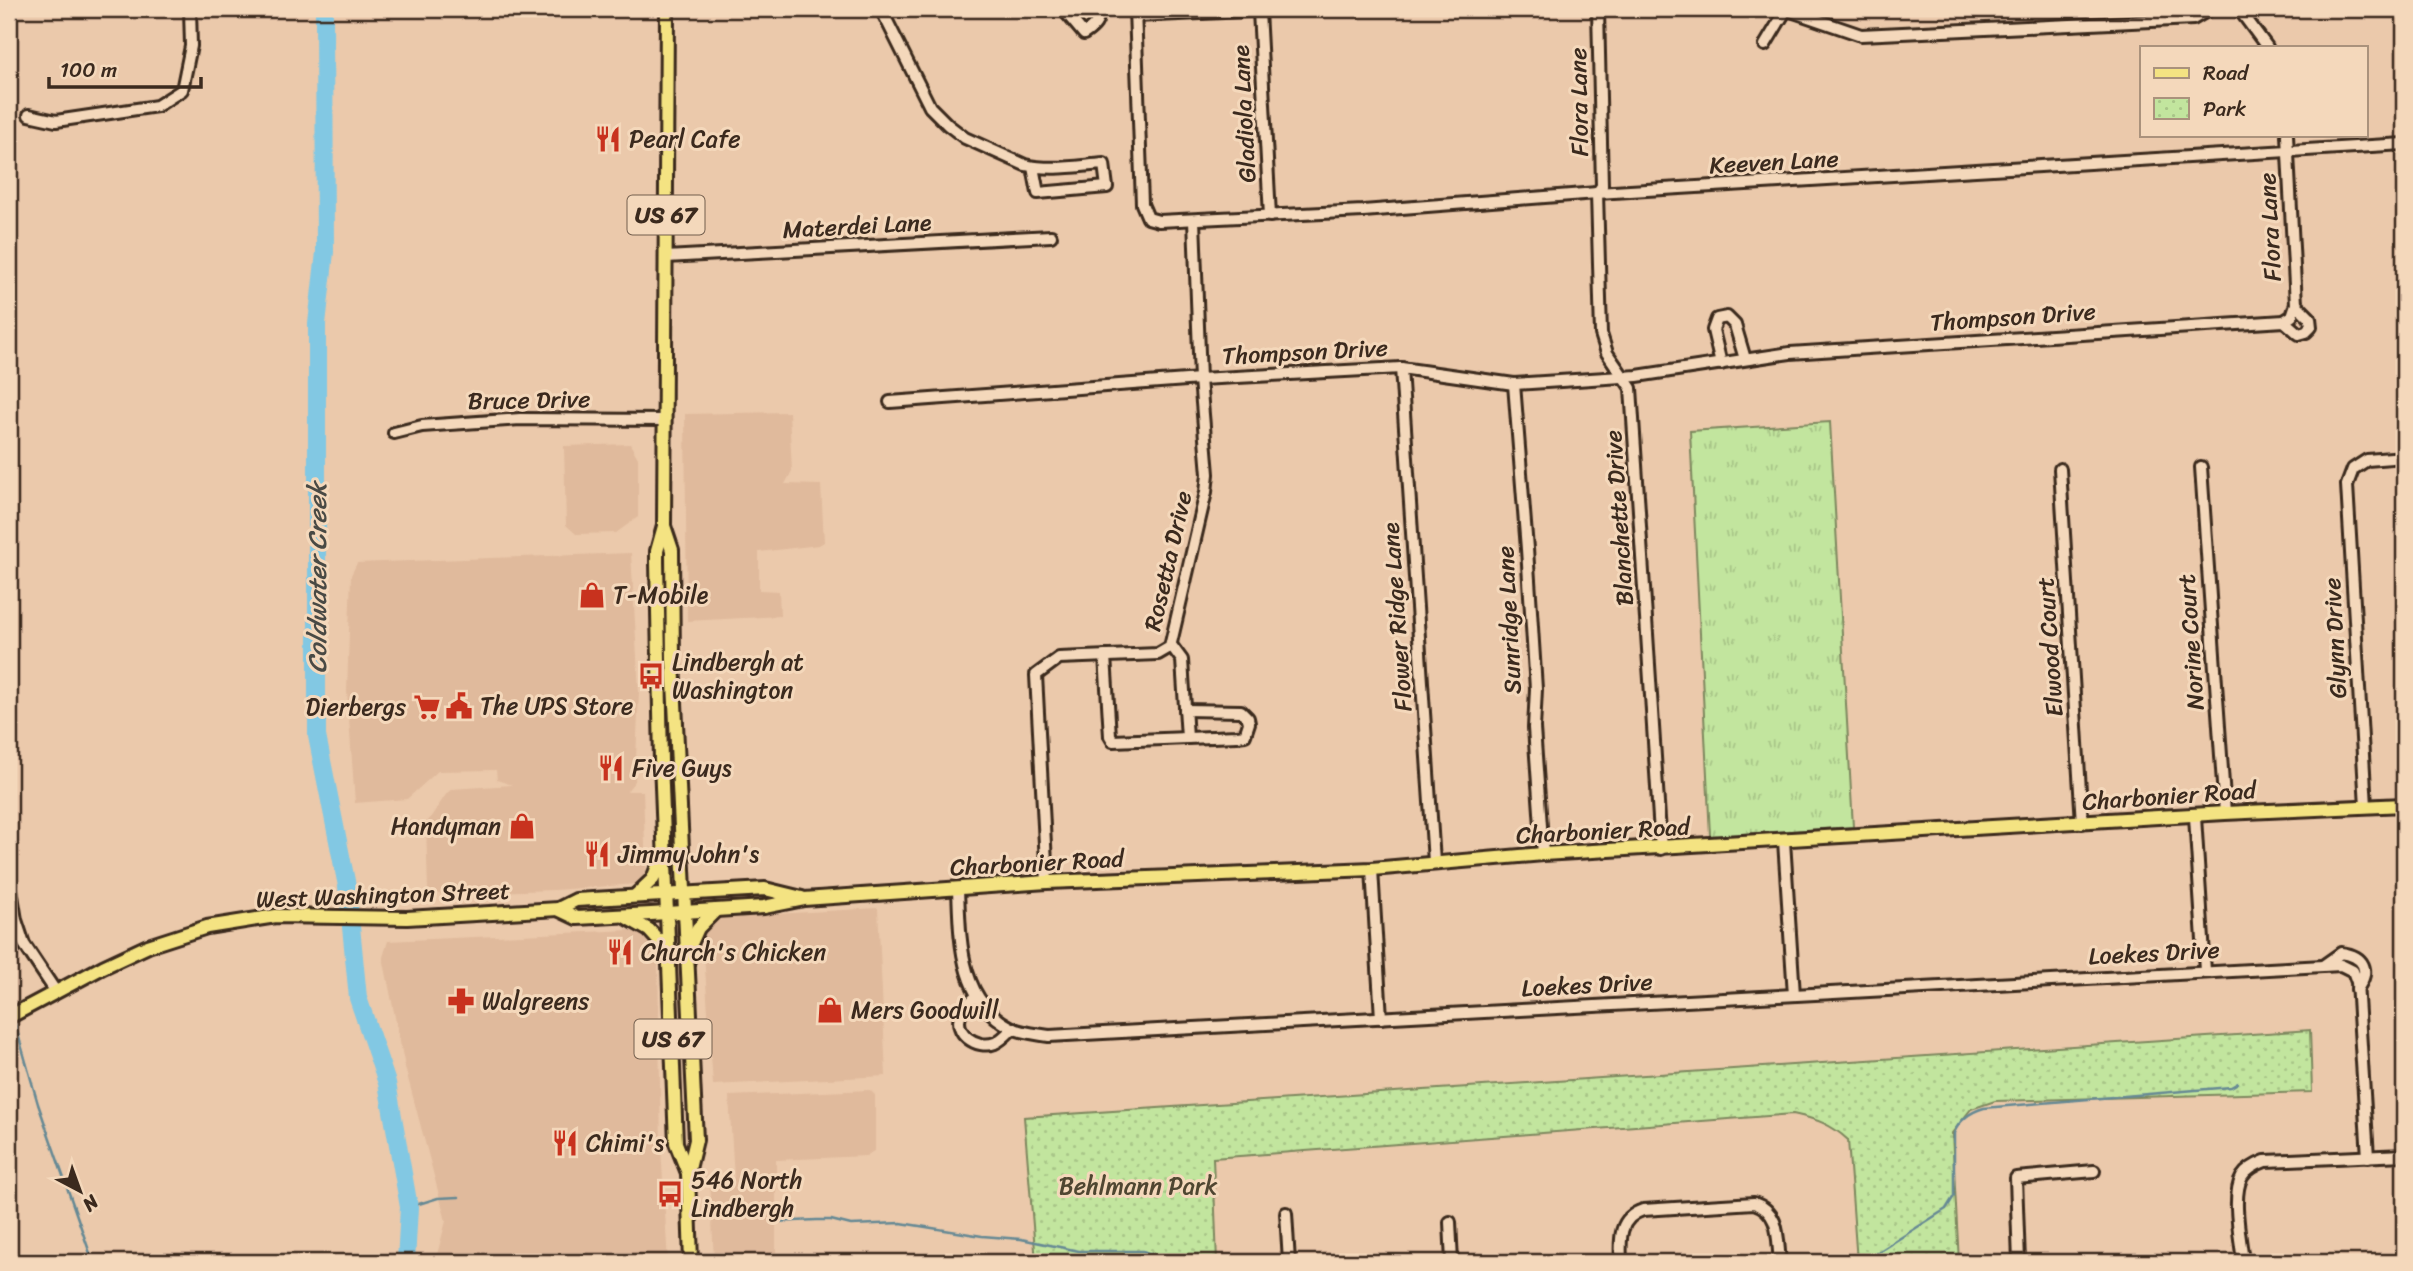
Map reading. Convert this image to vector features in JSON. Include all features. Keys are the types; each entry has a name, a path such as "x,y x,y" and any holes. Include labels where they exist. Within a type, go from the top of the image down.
{"main road":[{"name":"US 67","path":"667,9 664,526 657,562 664,851 676,1143 688,1174"},
{"name":"US 67","path":"664,526 672,550 672,627 696,1140 688,1174 691,1262"},
{"name":"Charbonier Road","path":"686,912 764,907 804,899 1047,882 1373,869 1543,854 2195,817 2225,813 2404,805"},
{"path":"635,896 653,879 664,851"},
{"name":"Charbonier Road","path":"666,894 765,889 804,899"},
{"name":"West Washington Street","path":"9,1017 148,946 178,935 254,918 328,915 438,917 558,909 576,900 666,894"},
{"name":"West Washington Street","path":"558,909 577,918 686,912"},
{"path":"688,952 698,928 716,910"},
{"path":"622,915 649,930 669,952"}],"street":[{"path":"29,115 56,121 157,106 183,90 191,46 190,9"},
{"path":"1063,9 1084,34 1096,26 1098,9"},
{"path":"1135,13 1290,9"},
{"name":"Flora Lane","path":"1597,193 1602,186 1598,9"},
{"path":"1765,45 1786,9 1861,35 2193,19 2210,9"},
{"path":"882,10 930,107 948,125 965,138 1033,167 1043,169 1104,164 1107,187 1038,193 1033,167"},
{"path":"2244,10 2266,46"},
{"name":"Gladiola Lane","path":"1259,11 1270,216"},
{"name":"Keeven Lane","path":"1135,13 1142,204 1148,218 1158,221 2404,144"},
{"name":"Flora Lane","path":"2287,136 2296,304 2288,318"},
{"name":"Blanchette Drive","path":"1597,193 1601,334 1607,352 1631,388 1661,849"},
{"name":"Rosetta Drive","path":"1047,882 1036,675 1059,658 1158,654 1171,645 1206,492 1208,474 1200,379 1194,220"},
{"name":"Materdei Lane","path":"666,257 1051,236"},
{"name":"Thompson Drive","path":"890,402 1200,379 1401,368 1514,383 1622,376 1835,349 2288,318 2299,334 2311,327 2310,318 2296,304"},
{"path":"1721,364 1713,330 1717,319 1723,317 1727,317 1735,326 1745,359"},
{"name":"Flower Ridge Lane","path":"1401,368 1434,862"},
{"name":"Sunridge Lane","path":"1514,383 1528,574 1535,689 1534,728 1543,854"},
{"name":"Bruce Drive","path":"394,433 422,426 520,419 665,420"},
{"name":"Glynn Drive","path":"2366,806 2347,485 2353,468 2367,460 2404,457"},
{"name":"Norine Court","path":"2201,467 2225,813"},
{"name":"Elwood Court","path":"2060,469 2082,823"},
{"path":"1171,645 1182,660 1187,738"},
{"path":"1105,656 1113,741 1245,735 1249,723 1241,711 1185,710"},
{"path":"2195,817 2206,971"},
{"path":"1784,841 1794,995"},
{"path":"1373,869 1381,1018"},
{"path":"9,877 16,920 24,944 50,996"},
{"name":"Loekes Drive","path":"958,889 964,964 977,996 1013,1028 1049,1037 2206,971 2324,965 2348,967 2356,976 2368,1157"},
{"path":"977,996 962,1012 959,1022 966,1037 982,1045 995,1043 1013,1028"},
{"path":"2243,1262 2237,1195 2243,1176 2255,1165 2265,1161 2404,1155"},
{"path":"2019,1262 2016,1178 2094,1171"},
{"path":"1622,1262 1622,1228 1627,1218 1643,1210 1754,1203 1768,1210 1774,1217 1780,1262"},
{"path":"1286,1213 1289,1262"},
{"path":"1450,1222 1452,1262"}],"shaded area":[{"path":"789,412 792,471 785,484 821,485 824,542 819,545 759,552 759,590 779,591 780,616 687,621 685,414"},
{"path":"630,444 638,458 638,517 616,533 576,534 566,525 564,446"},
{"path":"631,553 639,692 635,781 627,791 643,791 646,872 637,884 431,894 428,891 426,824 447,793 452,789 512,785 497,780 496,770 438,771 407,799 355,803 347,691 351,575 357,563"},
{"path":"878,908 886,1076 713,1085 703,939 705,928 722,917"},
{"path":"630,930 643,934 653,945 658,963 661,1148 668,1262 435,1262 446,1221 405,1067 383,957 388,941"},
{"path":"870,1090 875,1095 875,1150 866,1156 776,1160 776,1262 714,1262 710,1178 734,1178 729,1096"}],"green space":[{"path":"1830,422 1853,827 1710,836 1690,431"},
{"name":"Behlmann Park","path":"2310,1030 2312,1092 1995,1101 1971,1109 1952,1133 1959,1262 1857,1262 1848,1140 1823,1123 1793,1114 1213,1158 1217,1262 1036,1262 1024,1117"}],"waterway":[{"name":"Coldwater Creek","path":"324,9 325,252 317,324 317,736 347,886 358,998 387,1083 409,1207 406,1262"},
{"path":"9,1000 12,1010"},
{"path":"14,1020 38,1104 93,1262"},
{"path":"1875,1254 1946,1209 1954,1196 1954,1133 1962,1120 1974,1112 1984,1108 2231,1087 2238,1083"},
{"path":"409,1207 438,1198 459,1197"},
{"path":"771,1222 831,1220 851,1225 901,1223 982,1236 1021,1239 1079,1251 1143,1251 1169,1262"}],"place":[{"name":"Pearl Cafe","path":"608,139"},
{"name":"T-Mobile","path":"592,595"},
{"name":"Lindbergh at Washington","path":"651,676"},
{"name":"The UPS Store","path":"459,706"},
{"name":"Dierbergs","path":"427,707"},
{"name":"Five Guys","path":"611,768"},
{"name":"Handyman","path":"522,826"},
{"name":"Jimmy John's","path":"597,854"},
{"name":"Church's Chicken","path":"620,952"},
{"name":"Walgreens","path":"461,1001"},
{"name":"Mers Goodwill","path":"830,1010"},
{"name":"Chimi's","path":"565,1143"},
{"name":"546 North Lindbergh","path":"670,1194"}]}
